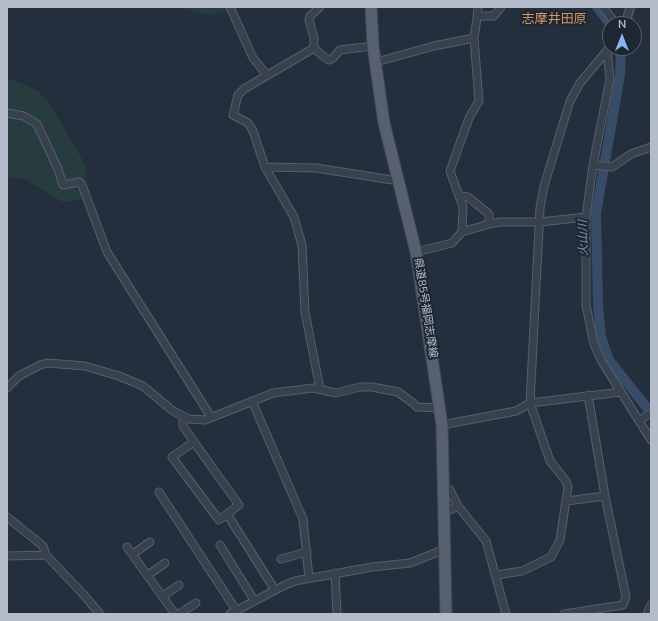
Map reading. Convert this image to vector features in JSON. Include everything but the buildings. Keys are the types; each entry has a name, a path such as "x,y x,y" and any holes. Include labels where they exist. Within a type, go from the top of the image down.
{"main road":[{"name":"県道85号福岡志摩線","path":"371,7 373,46 384,123 416,252 440,408 444,490 446,614"}],"street":[{"path":"230,7 253,58 267,75"},
{"path":"314,48 314,38 309,20 310,16 320,7"},
{"path":"462,232 463,207 450,170 469,118 479,101 474,38 478,17 478,7"},
{"path":"478,17 482,7"},
{"path":"478,17 494,16 501,7"},
{"path":"604,7 610,16"},
{"path":"376,62 434,46 474,38"},
{"path":"314,48 329,60 333,58 340,50 373,46"},
{"path":"314,48 244,90 238,95 233,115 248,123 253,131 266,167 294,217 301,239 306,312 320,389"},
{"path":"496,575 522,571 551,557 560,540 568,487 566,480 550,461 530,403 540,208 544,186 570,101 580,84 602,56"},
{"path":"608,56 610,79 586,217 586,289 589,326 600,360 640,420 651,440"},
{"path":"7,113 24,116 37,124 58,169 63,185 79,182 82,185 107,252 211,417"},
{"path":"595,165 612,167 631,154 651,147"},
{"path":"266,167 316,168 399,181"},
{"path":"460,196 468,197 489,214 489,224"},
{"path":"416,252 452,243 462,232 489,224 501,222 540,222 586,217"},
{"path":"7,388 18,376 47,363 90,367 119,376 143,386 173,411 183,417 205,420 273,393 313,388 336,393 360,387 372,387 398,392 417,407 440,408"},
{"path":"442,425 516,411 530,403 621,392"},
{"path":"564,614 624,604 626,597 605,496 588,395"},
{"path":"252,401 300,508 303,519 309,578"},
{"path":"640,420 651,413"},
{"path":"183,417 183,426 239,505 219,520 172,457 194,442"},
{"path":"444,490 450,490 458,506 486,541 506,614"},
{"path":"159,492 233,612 254,600 295,581 334,573 410,562 445,549"},
{"path":"567,501 605,496"},
{"path":"444,513 458,506"},
{"path":"227,514 275,590"},
{"path":"7,517 43,546 46,555 100,614"},
{"path":"133,554 150,542"},
{"path":"220,545 254,600"},
{"path":"127,547 175,614"},
{"path":"281,559 307,552"},
{"path":"7,556 46,555"},
{"path":"148,575 166,563"},
{"path":"334,573 337,614"},
{"path":"163,596 179,585"},
{"path":"179,614 196,603"},
{"path":"647,614 651,605"}],"green space":[{"path":"178,7 235,7 233,9 209,15"},
{"path":"7,78 39,92 50,104 82,159 86,169 85,194 81,199 63,202 26,180 7,177"}],"waterway":[{"name":"火山川","path":"597,7 604,16"},
{"path":"632,16 635,7"},
{"name":"火山川","path":"621,56 620,75 596,213 598,305 601,337 609,360 651,413"}],"district":[{"name":"志摩井田原","path":"554,20"}]}
